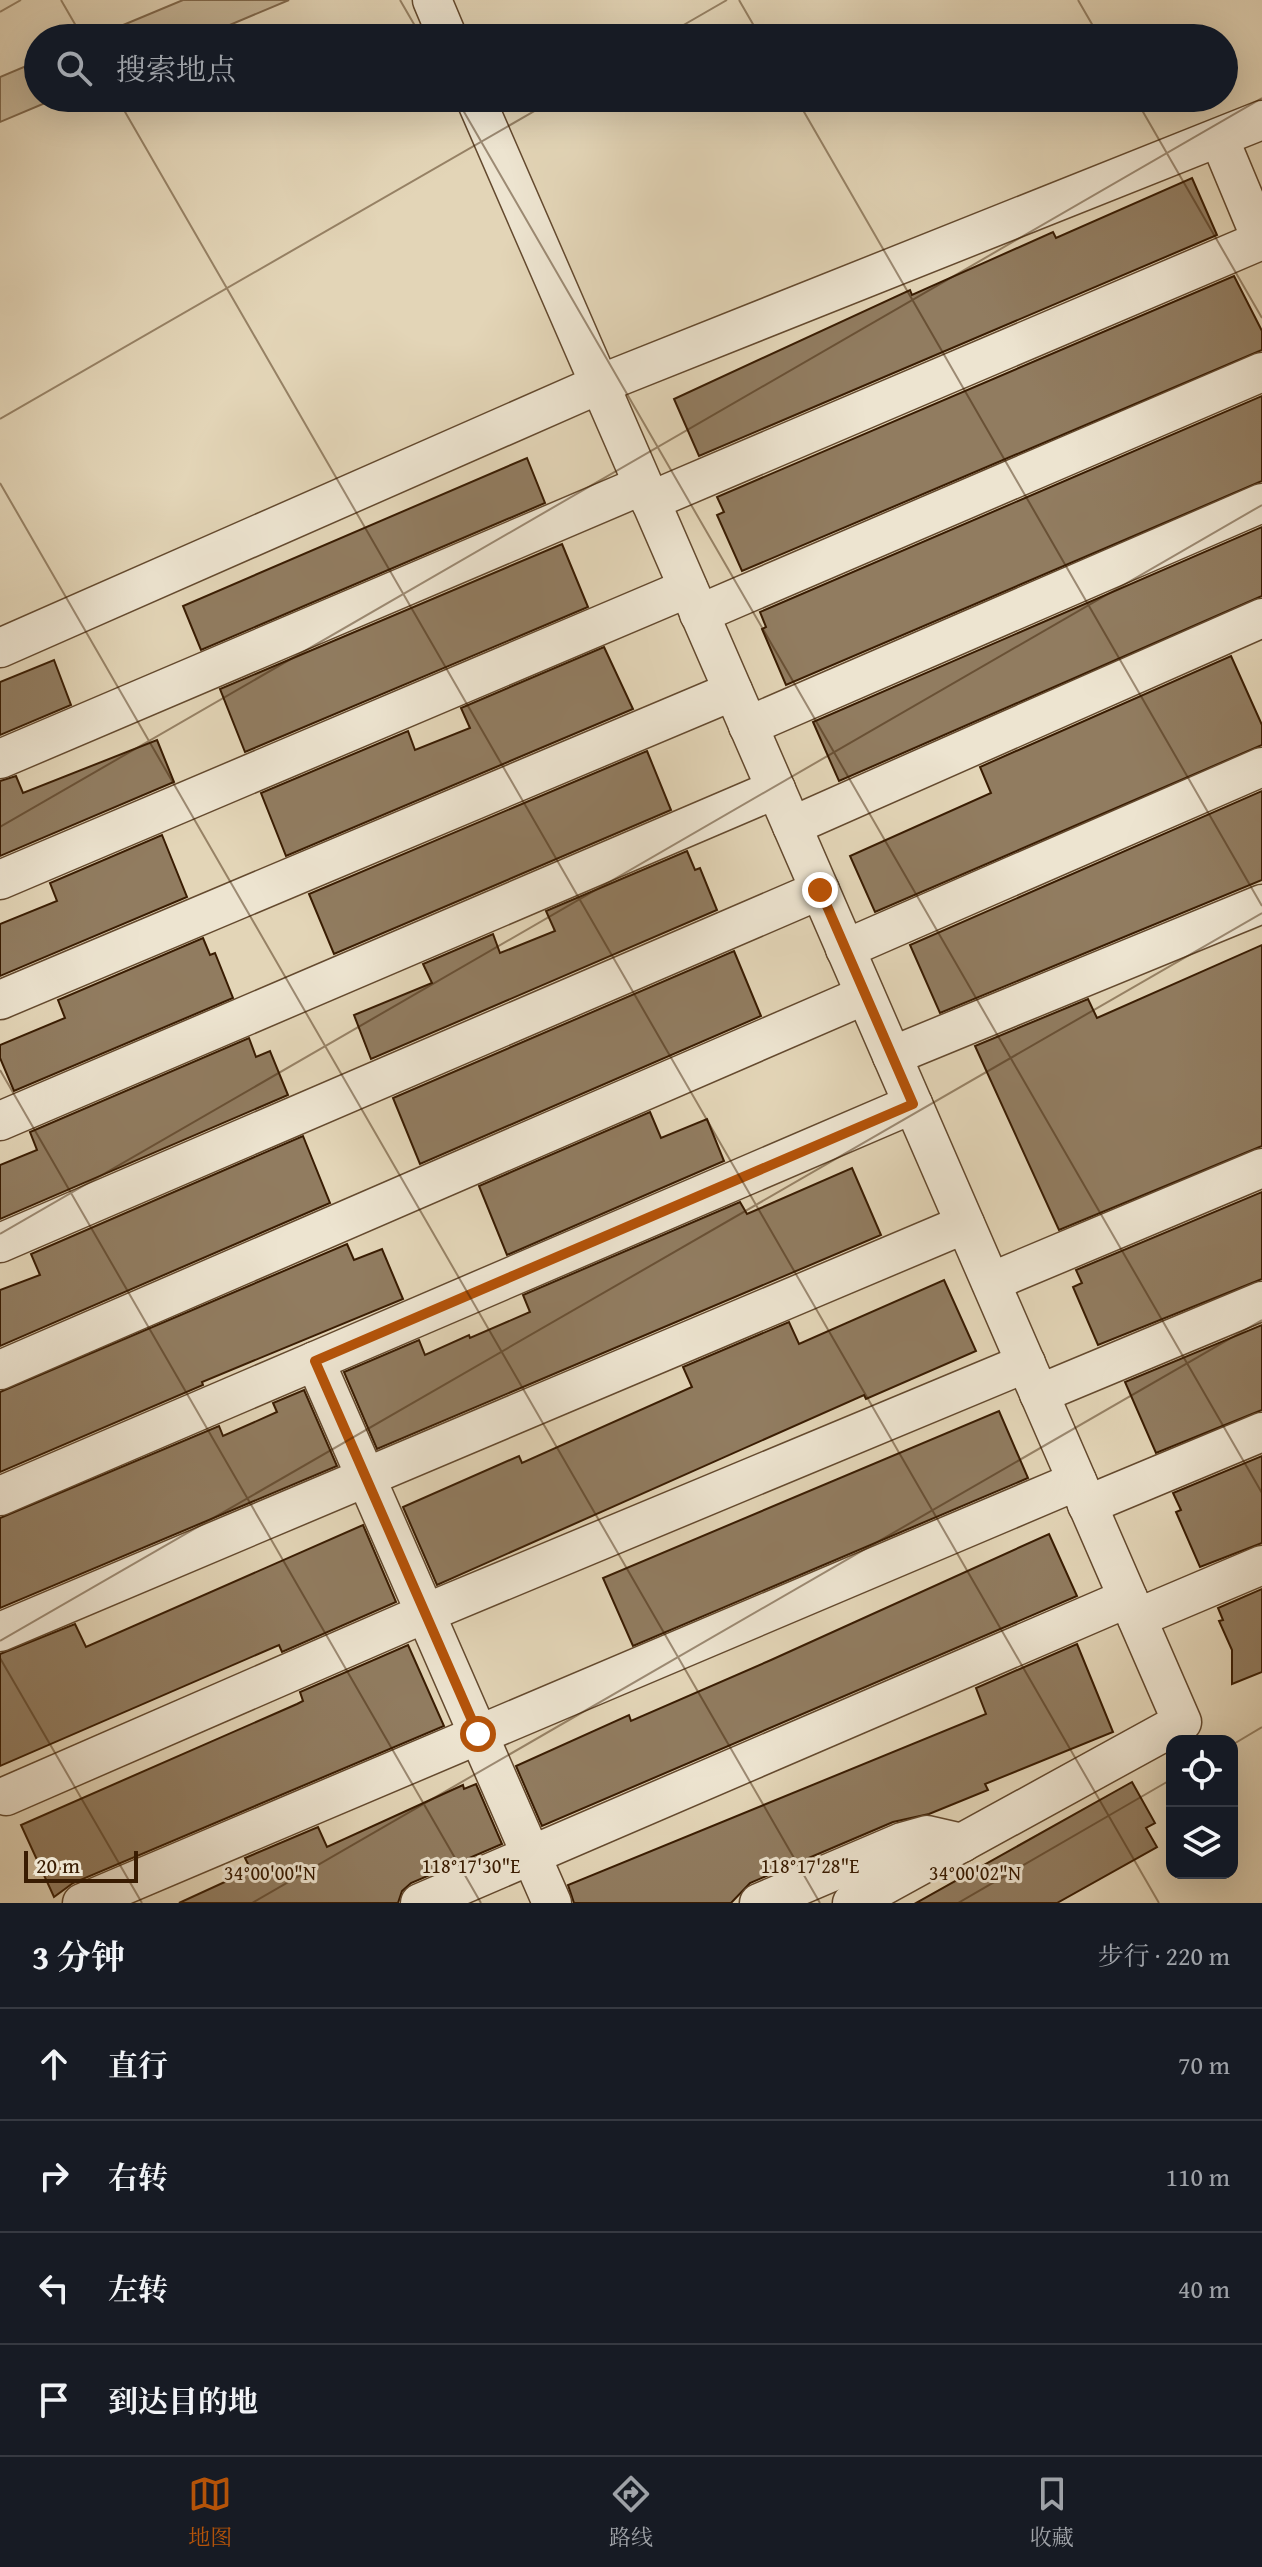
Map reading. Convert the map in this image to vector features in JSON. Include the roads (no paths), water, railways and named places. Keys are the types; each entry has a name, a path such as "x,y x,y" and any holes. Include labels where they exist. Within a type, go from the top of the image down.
{"street":[{"path":"432,0 442,24"},
{"path":"481,112 1182,1722 852,1903"},
{"path":"0,648 600,384 1262,120"},
{"path":"0,759 1262,240 1219,138"},
{"path":"0,880 1262,372"},
{"path":"748,726 1262,503"},
{"path":"792,826 1262,618"},
{"path":"0,1000 733,691"},
{"path":"845,949 1262,767"},
{"path":"0,1121 776,789"},
{"path":"0,1243 820,890"},
{"path":"892,1056 1262,904"},
{"path":"0,1370 865,995"},
{"path":"0,1496 913,1104"},
{"path":"991,1282 1262,1168"},
{"path":"0,1632 965,1224"},
{"path":"6,1796 426,1613 1032,1379 1262,1301"},
{"path":"315,1361 552,1903"},
{"path":"82,1903 478,1734 1082,1493 1262,1432"},
{"path":"420,1903 1132,1608 1262,1565"},
{"path":"759,1903 902,1842 927,1835 962,1843"}]}
